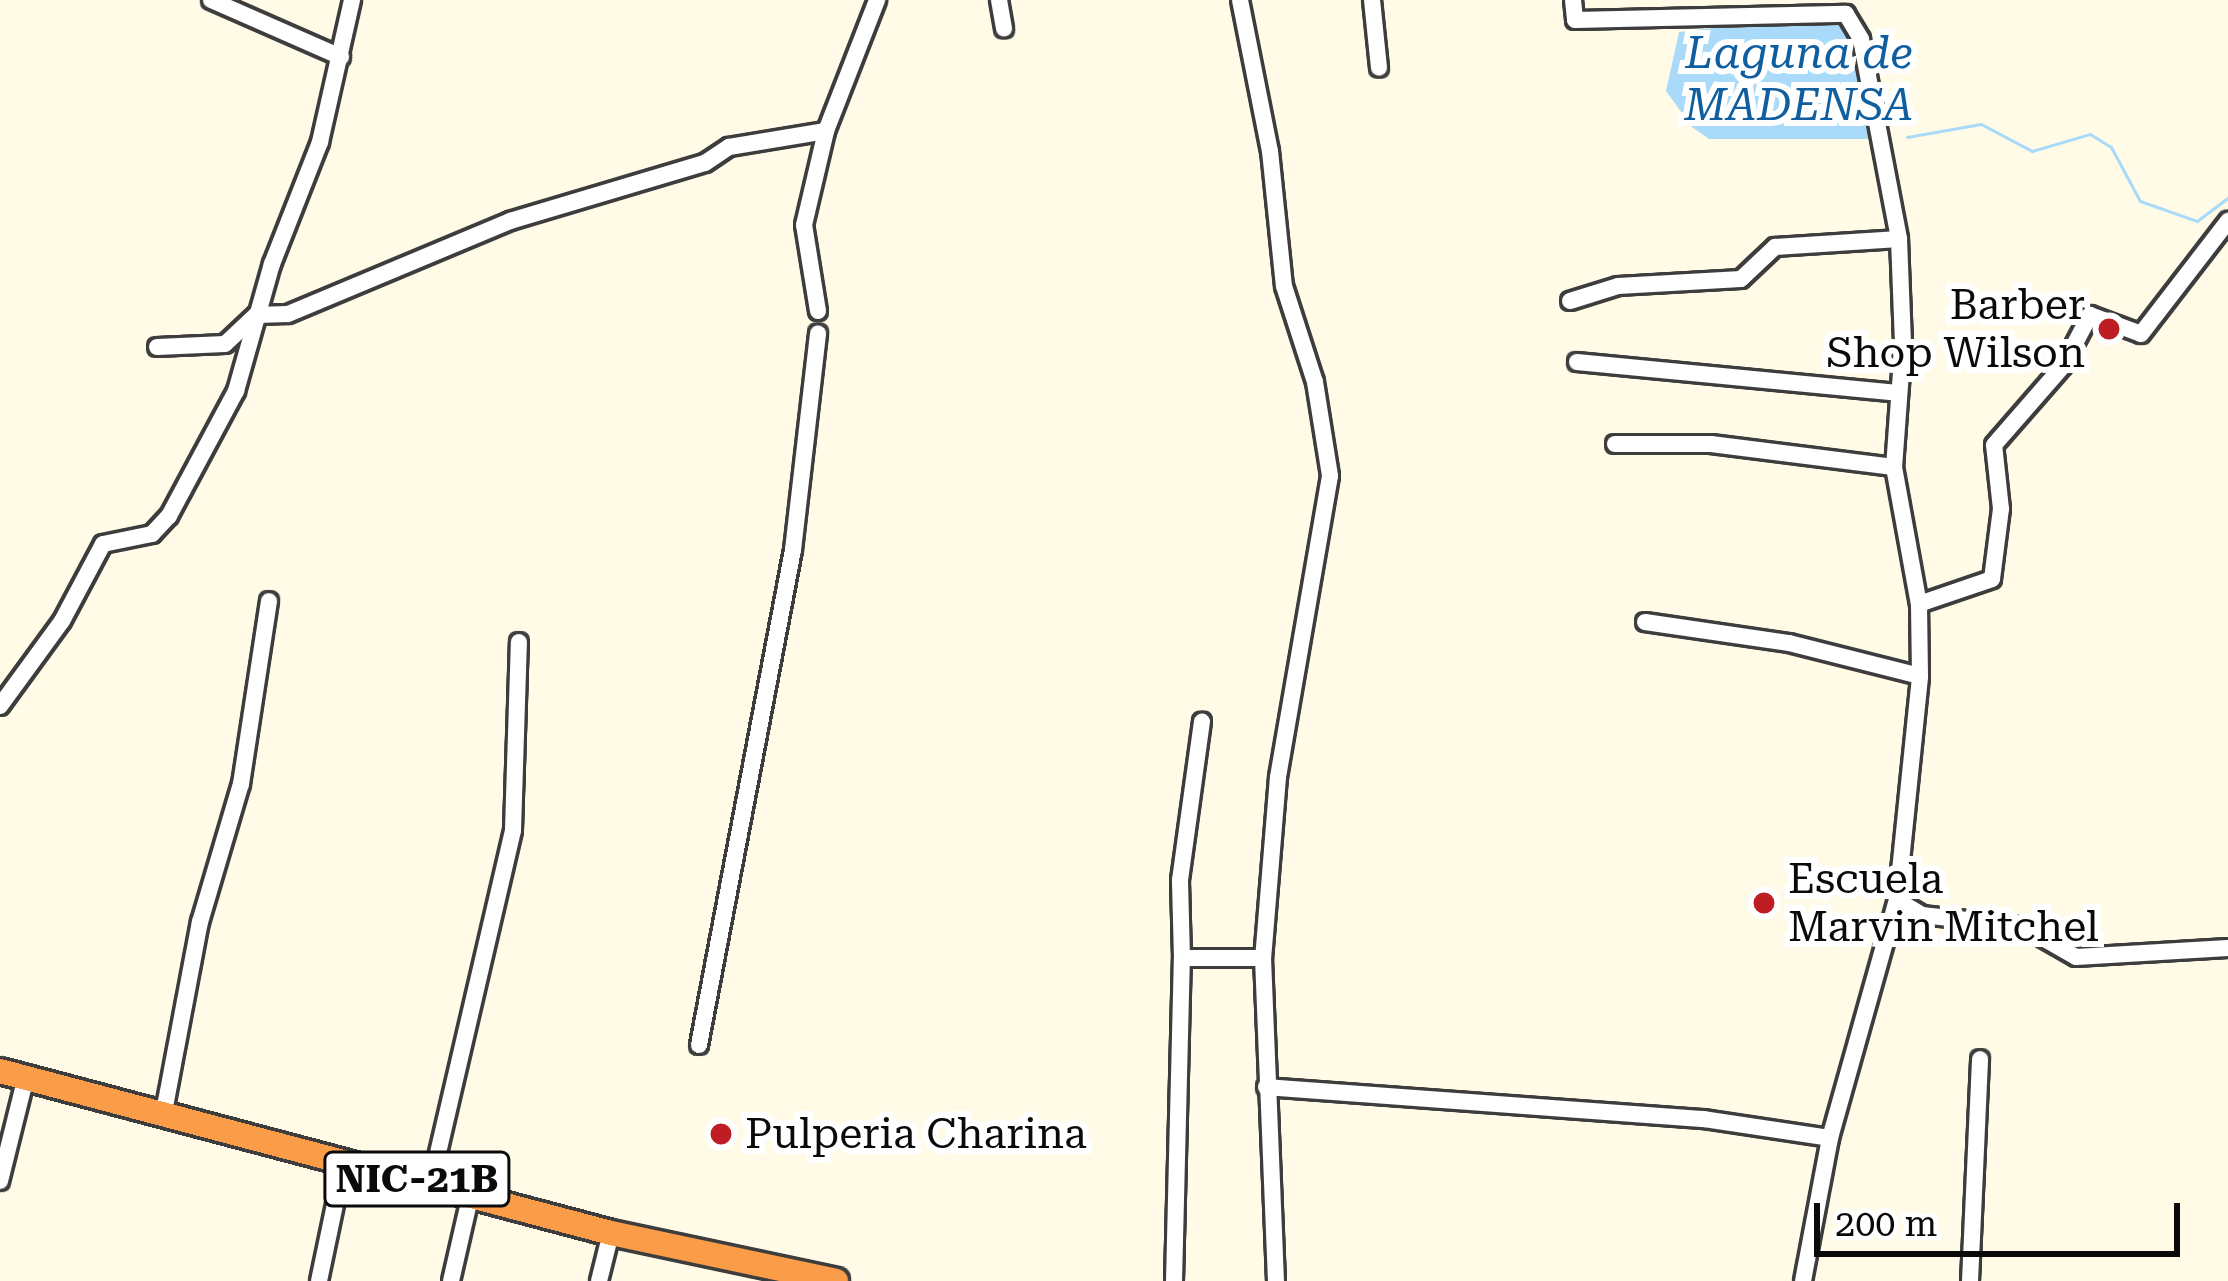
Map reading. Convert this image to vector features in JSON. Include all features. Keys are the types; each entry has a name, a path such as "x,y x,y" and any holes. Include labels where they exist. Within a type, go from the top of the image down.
{"highway":[{"name":"NIC-21B","path":"0,1071 611,1233 836,1281"}],"street":[{"path":"211,0 341,57"},
{"path":"0,706 62,622 103,544 152,534 169,516 236,391 256,315 320,142 352,0"},
{"path":"818,311 804,225 826,130 878,0"},
{"path":"999,0 1004,29"},
{"path":"1240,0 1270,151 1284,286 1316,382 1330,476 1278,777 1263,958 1276,1281"},
{"path":"1372,0 1379,68"},
{"path":"1573,0 1575,20 1846,14 1879,104 1899,239 1894,467 1901,476 1918,604 1920,676 1897,900 1830,1138 1803,1281"},
{"path":"157,347 225,344 256,315 288,314 510,221 705,163 729,147 826,130"},
{"path":"1918,604 1992,579 2001,509 1994,445 2062,366 2090,315 2141,334 2228,221"},
{"path":"1570,301 1618,286 1741,279 1775,247 1899,239"},
{"path":"699,1045 794,550 818,333"},
{"path":"1577,362 1898,393"},
{"path":"1615,444 1711,444 1894,467"},
{"path":"164,1112 200,922 241,784 268,601"},
{"path":"1645,622 1789,643 1920,676"},
{"path":"431,1183 513,830 519,642"},
{"path":"1174,1281 1183,958 1180,880 1202,722"},
{"path":"1897,900 1922,915 2022,926 2076,957 2228,947"},
{"path":"1183,958 1263,958"},
{"path":"1970,1281 1980,1059"},
{"path":"0,1181 26,1077"},
{"path":"1266,1087 1704,1119 1830,1138"},
{"path":"319,1281 344,1161"},
{"path":"451,1281 471,1193"},
{"path":"599,1281 611,1233"}],"water":[{"name":"Laguna de MADENSA","path":"1763,22 1840,24 1855,40 1861,109 1877,139 1709,139 1692,127 1666,91 1679,32"}],"waterway":[{"path":"1907,137 1981,124 2032,151 2090,134 2111,147 2140,201 2197,221 2228,198"}],"place":[{"name":"Barber Shop Wilson","path":"2109,329"},
{"name":"Escuela Marvin Mitchel","path":"1764,903"},
{"name":"Pulperia Charina","path":"721,1134"}]}
